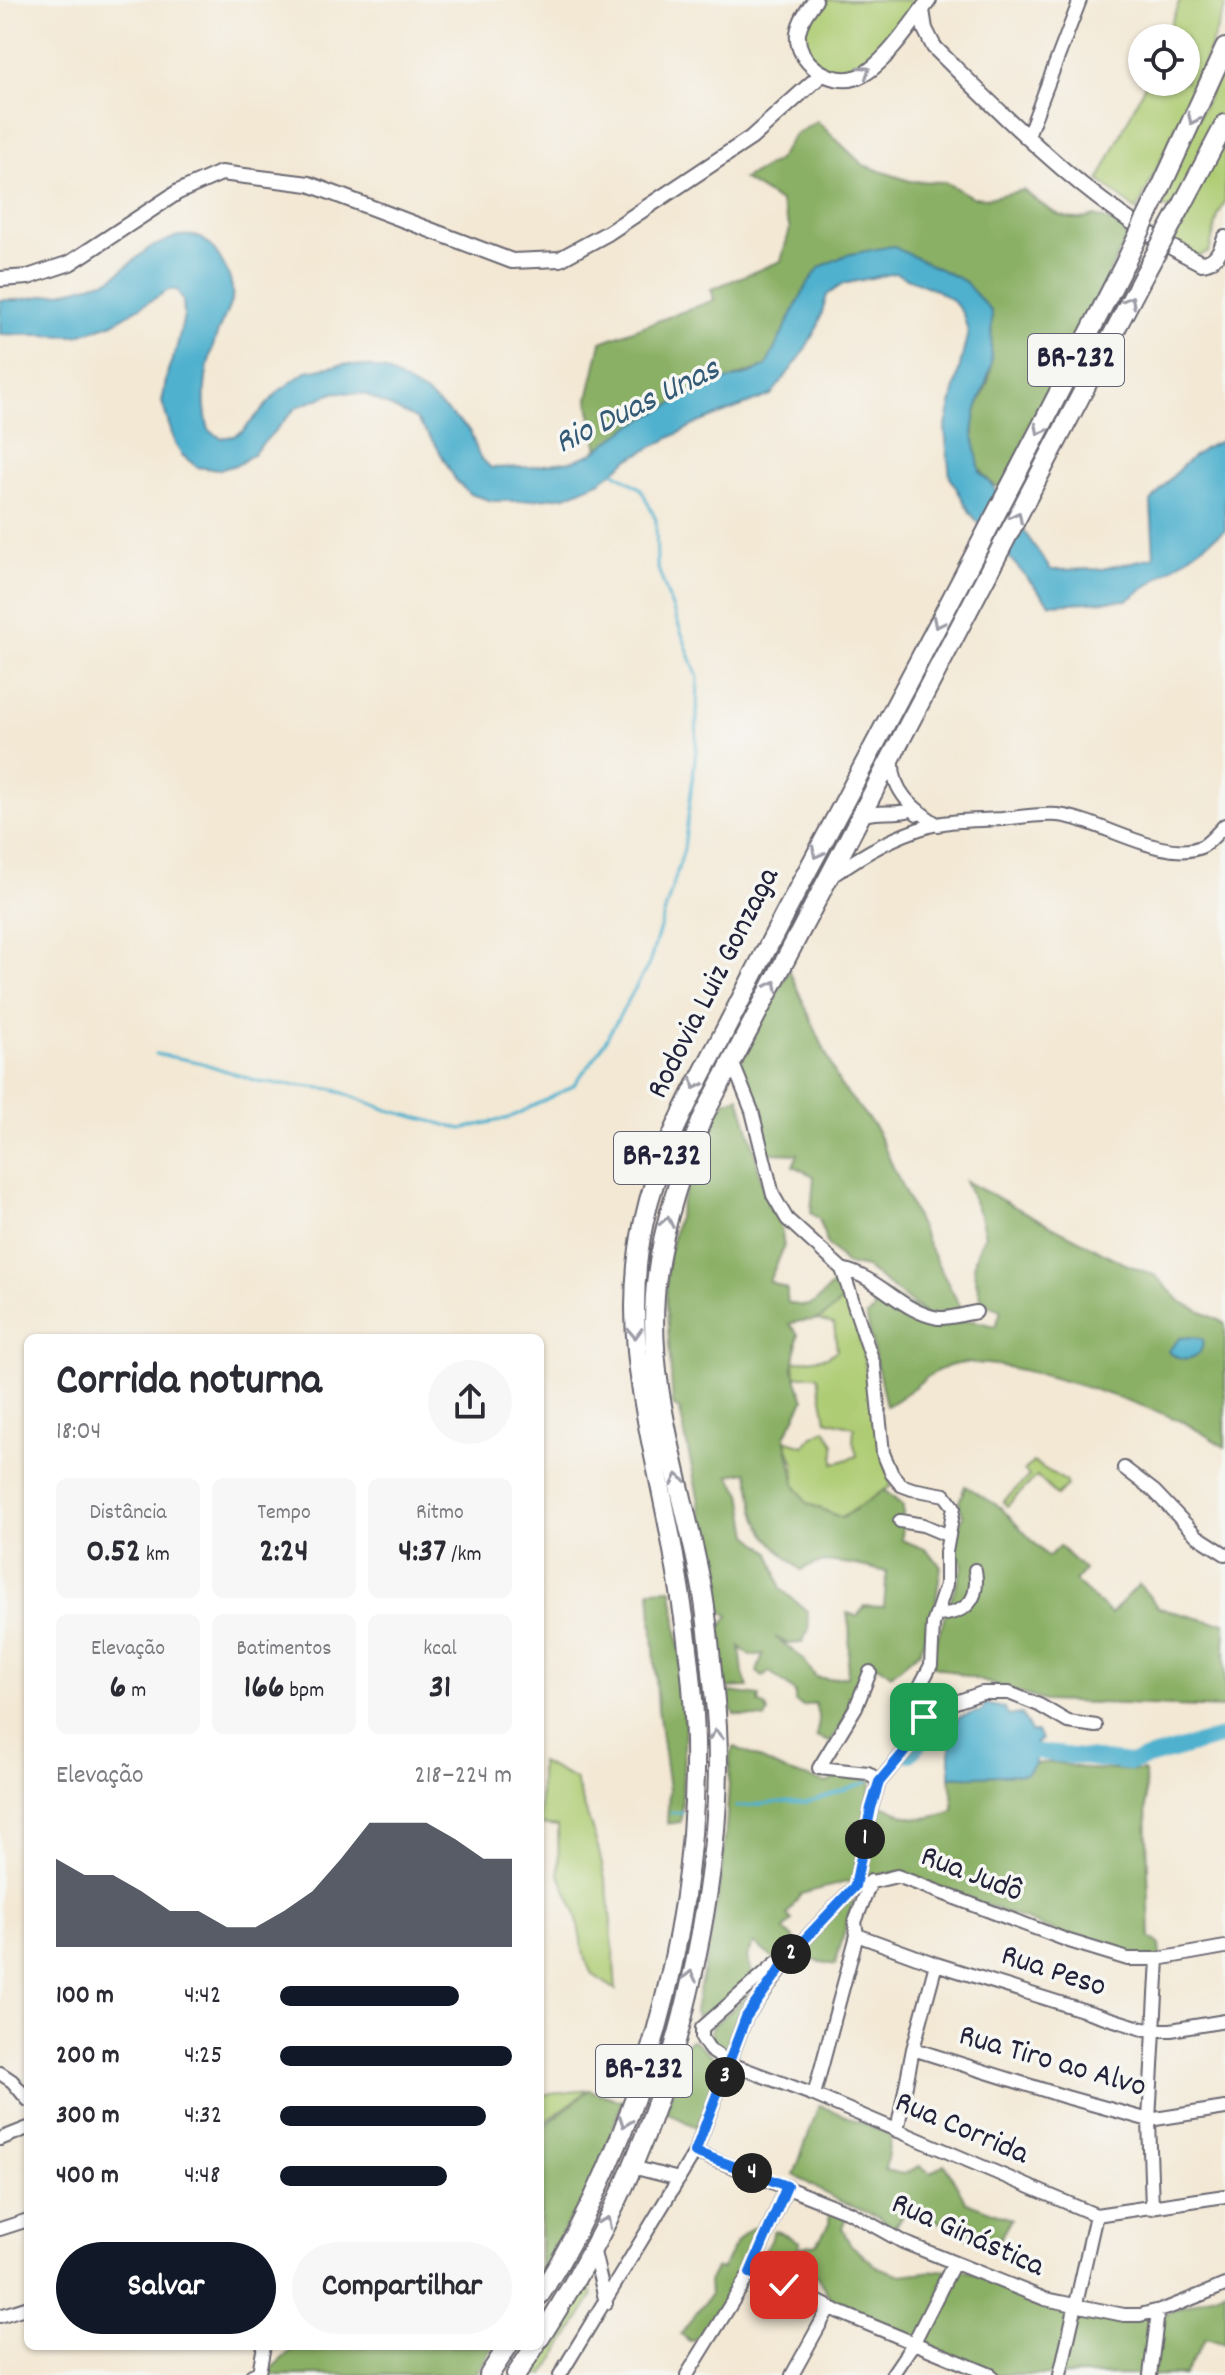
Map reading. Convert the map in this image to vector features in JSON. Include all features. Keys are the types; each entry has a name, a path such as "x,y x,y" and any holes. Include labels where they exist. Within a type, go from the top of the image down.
{"highway":[{"name":"Rodovia Luiz Gonzaga","path":"544,2331 593,2248 632,2167 681,2020 705,1911 716,1813 716,1720 702,1585 657,1368 656,1278 679,1177 703,1117 993,565 1033,464 1225,48"},
{"name":"Rodovia Luiz Gonzaga","path":"544,2289 562,2260 614,2153 644,2071 664,2001 680,1926 688,1859 695,1746 687,1640 673,1546 640,1395 634,1339 634,1276 657,1169 698,1078 973,554 1033,464 1145,273 1225,124"},
{"path":"489,2375 505,2350"},
{"path":"516,2375 532,2350"}],"main road":[{"path":"815,0 799,27 799,43 808,61 822,74 837,79 862,76 896,43 926,5"},
{"path":"926,5 931,44"},
{"path":"896,43 915,40 931,44 1027,138 1120,214 1201,263 1209,263 1216,257 1225,238"},
{"path":"0,279 28,277 70,263 178,192 221,173 309,184 512,261 560,259 608,233 751,138 822,74"}],"street":[{"path":"1027,138 1080,0"},
{"path":"893,754 892,773 898,791 914,809 938,825"},
{"path":"861,816 876,811 898,815 914,809"},
{"path":"914,809 922,829"},
{"path":"829,878 855,859 896,838 938,825 1052,815 1071,817 1179,851 1206,845 1225,825"},
{"path":"733,1064 752,1111 773,1195 787,1219 842,1269 868,1277 912,1310 940,1318 976,1312"},
{"path":"842,1269 874,1365 883,1453 887,1464 901,1485 945,1495 954,1507 946,1552 946,1585 933,1624 931,1665 919,1688 926,1726"},
{"path":"1124,1468 1154,1491 1197,1536 1225,1554"},
{"path":"900,1521 923,1525 949,1536"},
{"path":"937,1615 968,1605 977,1590 975,1570"},
{"path":"870,1672 856,1707 819,1768 868,1773 879,1782"},
{"path":"855,1886 879,1782 926,1726 950,1704 982,1693 1009,1693 1068,1722 1096,1726"},
{"name":"Rua Judô","path":"702,2028 776,1963 790,1955 855,1886 897,1876 1103,1953 1128,1959 1158,1959 1225,1947"},
{"path":"814,2095 857,1935 855,1922 871,1881"},
{"name":"Rua Peso","path":"857,1935 936,1964 1154,2031"},
{"path":"560,2375 695,2152 731,2064 746,2017 790,1955"},
{"path":"1152,2208 1149,2120 1158,1959"},
{"path":"897,2131 913,2049 936,1964"},
{"path":"681,2020 702,2028"},
{"path":"1154,2031 1225,2021"},
{"name":"Rua Corrida","path":"702,2028 702,2038 710,2050 731,2064 814,2095 1096,2215"},
{"name":"Rua Tiro ao Alvo","path":"913,2049 1149,2120 1225,2108"},
{"path":"0,2073 24,2095"},
{"path":"0,2139 24,2130"},
{"name":"Rua Ginástica","path":"695,2152 851,2213 903,2242 1022,2292 1074,2306 1124,2315 1158,2312 1225,2285"},
{"path":"632,2167 679,2179"},
{"path":"687,2375 750,2273 787,2186"},
{"path":"1060,2375 1096,2215 1225,2196"},
{"path":"0,2229 24,2221"},
{"path":"593,2248 606,2303"},
{"path":"892,2375 913,2344 954,2263"},
{"path":"750,2273 991,2375"},
{"path":"0,2316 24,2308"},
{"path":"792,2375 829,2308"},
{"path":"1150,2375 1158,2312"},
{"path":"255,2373 263,2350"}],"green space":[{"path":"820,0 920,0 876,58 859,71 840,75 812,61 803,43 803,29"},
{"path":"1180,0 1225,0 1225,8 1200,74 1200,24 1171,24"},
{"path":"1225,62 1225,115 1176,211 1156,205"},
{"path":"1139,96 1190,96 1137,211 1099,180"},
{"path":"817,121 863,165 910,181 945,182 972,197 988,198 1023,190 1056,214 1075,219 1095,216 1131,229 1002,489 985,476 976,457 974,424 991,365 964,281 892,246 806,286 767,366 679,401 598,450 588,399 601,342 714,300 711,289 781,261 790,228 780,202 743,179 777,161 793,136"},
{"path":"1225,138 1225,201 1209,252 1197,257 1170,239"},
{"path":"789,970 840,1085 875,1127 933,1255 961,1308 929,1316 866,1268 846,1264 827,1244 819,1219 811,1213 814,1176 793,1166 798,1154 769,1153 757,1108 739,1066"},
{"path":"739,1097 768,1202 780,1220 784,1247 769,1281 787,1289 787,1302 795,1305 812,1304 831,1286 841,1285 847,1295 820,1318 789,1324 798,1334 793,1369 804,1400 785,1436 795,1484 807,1503 842,1518 884,1490 903,1506 902,1540 925,1549 941,1566 935,1607 920,1651 891,1675 879,1665 868,1668 856,1701 830,1742 816,1737 819,1721 815,1703 803,1706 795,1702 795,1692 769,1671 763,1677 757,1672 763,1654 750,1656 740,1647 748,1687 725,1688 720,1628 729,1616 722,1611 680,1411 673,1405 666,1298 668,1257 682,1201 712,1120 726,1101","holes":["747,1472 762,1528 801,1570 832,1562 887,1572 884,1607 865,1606 857,1616 847,1613 850,1633 847,1676 829,1679 816,1677 802,1658 775,1637 788,1644 802,1643 809,1629 807,1611 781,1589 770,1552 749,1535 742,1494 729,1475"]},
{"path":"965,1181 1121,1262 1156,1276 1181,1302 1225,1323 1225,1447 1183,1422 1136,1404 1037,1374 979,1363 958,1364 937,1371 886,1406 866,1316 874,1311 868,1282 931,1318 939,1328 959,1320 996,1326 1001,1310 983,1303 975,1276 975,1261 985,1235"},
{"path":"847,1295 862,1349 891,1486 842,1518 807,1503 795,1484 794,1463 785,1440 804,1446 813,1436 826,1429 834,1444 834,1464 857,1456 853,1441 854,1427 826,1420 818,1376 795,1376 794,1362 827,1357 837,1350 834,1324 817,1320"},
{"path":"1033,1462 1065,1481 1067,1486 1057,1496 1037,1476 1007,1506 1003,1502 1029,1476 1024,1471"},
{"path":"965,1486 1000,1507 1048,1557 1059,1546 1084,1570 1075,1581 1111,1614 1139,1584 1159,1608 1213,1622 1225,1622 1225,1708 1045,1701 928,1664 963,1565 953,1546 963,1516 959,1502"},
{"path":"672,1589 685,1726 681,1822 667,1824 669,1790 658,1709 650,1590"},
{"path":"730,1692 760,1696 759,1703 766,1707 768,1713 765,1719 734,1714 727,1701"},
{"path":"735,1747 785,1771 827,1783 841,1776 872,1780 854,1880 801,1894 787,1915 792,1920 784,1930 795,1940 775,1960 754,1943 747,1957 753,1976 716,2007 697,2017 695,2011 721,1875 730,1754"},
{"path":"1053,1762 1086,1769 1145,1771 1150,1937 1159,1944 1160,1958 1126,1958 898,1872 860,1879 877,1806 888,1807 914,1818 941,1815 954,1811 950,1777 1025,1774 1035,1764"},
{"path":"544,1764 575,1779 598,1847 609,1897 616,1990 592,1974 585,1960 575,1910 559,1873 558,1826 544,1824"},
{"path":"857,1888 835,1965 794,1956"},
{"path":"780,1966 725,2056 712,2046 711,2028"},
{"path":"690,2040 721,2064 724,2072 696,2127 666,2112 686,2044"},
{"path":"589,2090 544,2123 544,2095"},
{"path":"589,2090 622,2101 598,2173 544,2265 544,2127"},
{"path":"819,2105 891,2135 885,2170 903,2174 920,2166 931,2173 945,2164 966,2202 1011,2219 995,2247 968,2238 939,2222 906,2212 893,2228 879,2217 837,2200 794,2175"},
{"path":"830,2208 846,2217 842,2228 850,2244 878,2267 901,2275 959,2268 1068,2309 1120,2321 1162,2315 1225,2290 1225,2344 1206,2338 1184,2375 993,2375 839,2312 808,2262 809,2254 800,2247 817,2244 829,2224"},
{"path":"753,2227 765,2229 710,2332 703,2331 690,2341 681,2334 710,2295 709,2282 716,2268 722,2269 738,2240"},
{"path":"774,2230 800,2242 787,2277 759,2266"},
{"path":"590,2283 593,2297 544,2375 532,2375"},
{"path":"292,2350 491,2350 475,2375 264,2375"}],"water":[{"name":"Rio Duas Unas","path":"178,236 196,236 217,253 232,290 231,302 208,368 205,406 209,430 221,438 243,431 279,391 307,371 345,364 371,367 386,371 428,395 470,431 479,456 491,468 530,467 572,461 591,454 629,427 710,384 750,374 766,366 806,286 820,267 846,255 892,246 964,281 992,312 991,367 976,412 973,434 980,472 1051,570 1102,569 1154,557 1151,502 1193,457 1225,440 1225,530 1128,600 1050,604 971,514 950,477 945,430 968,332 963,314 953,301 936,290 895,273 843,284 827,295 818,326 801,356 771,395 698,423 629,459 601,481 566,496 492,501 470,494 456,481 436,445 416,419 364,394 336,392 297,407 253,454 239,464 219,470 197,467 182,455 175,444 162,402 184,316 183,300 177,290 169,290 113,323 76,336 0,334 0,300 61,293 111,279 149,248"},
{"path":"1180,1338 1203,1339 1200,1352 1191,1358 1179,1358 1168,1351"},
{"path":"985,1704 1005,1708 1008,1716 1022,1714 1031,1732 1037,1732 1041,1739 1035,1743 1035,1764 1025,1774 950,1777 950,1728 959,1717 982,1711"}],"waterway":[{"path":"156,1054 199,1062 260,1082 333,1089 388,1110 462,1129 509,1118 573,1086 599,1052 649,964 684,849 696,751 698,678 657,566 656,520 641,489 610,469"},
{"path":"910,1754 940,1720 967,1736"},
{"path":"1015,1749 1130,1763 1225,1736"},
{"path":"736,1807 788,1801 805,1803 868,1782"},
{"path":"671,1813 682,1812"}],"route":[{"path":"784,2285 750,2273 787,2186 695,2152 731,2064 746,2017 790,1955 855,1886 879,1782 926,1726 924,1717"}]}
